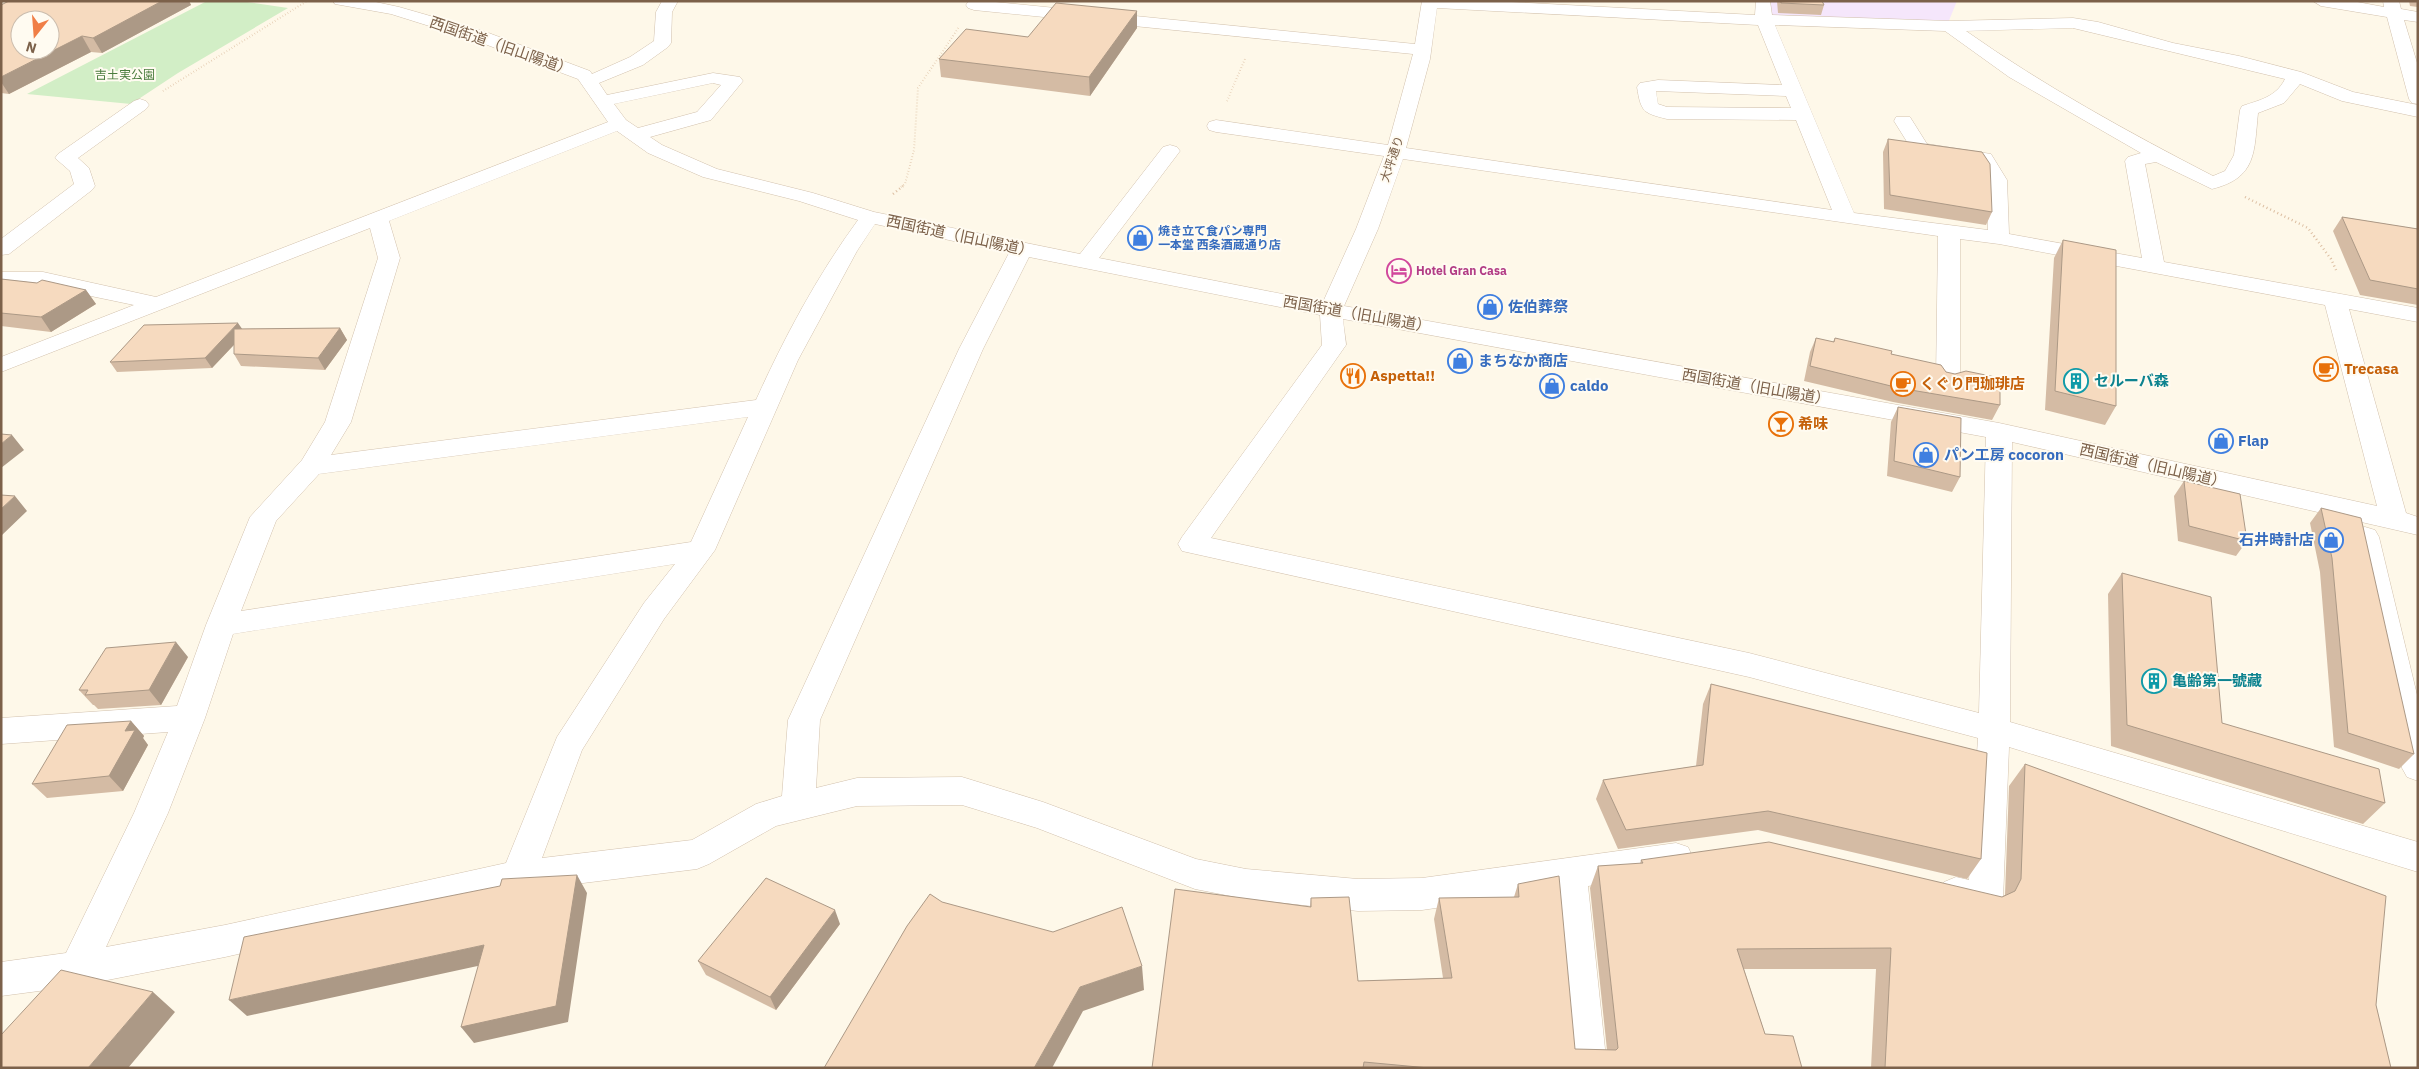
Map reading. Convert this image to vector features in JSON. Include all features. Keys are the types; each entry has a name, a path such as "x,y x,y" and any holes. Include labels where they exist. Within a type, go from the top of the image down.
{"street":[{"name":"西国街道（旧山陽道）","path":"341,1 393,10 480,36 584,74 627,130 655,149 710,173 806,197 870,217 1085,262 1331,310 1999,431 2406,523"},
{"path":"393,10 415,1"},
{"path":"589,81 613,73 647,56 662,43 664,12 670,1"},
{"path":"1763,1 1764,20 1846,218"},
{"path":"2321,1 2392,7 2418,17"},
{"path":"1429,2 1764,20 1949,26 2034,22 2092,26 2171,48 2233,60 2295,76 2348,97 2418,111"},
{"name":"大坪通り","path":"1331,310 1367,229 1396,151 1422,50 1429,2"},
{"path":"974,5 1422,50"},
{"path":"2392,7 2414,71 2418,99"},
{"path":"1949,26 2015,73 2158,155 2212,183 2232,175 2244,155 2249,110 2273,102 2288,92 2295,76"},
{"path":"1,365 378,218 627,130 704,116 734,80 713,78 604,101"},
{"path":"1795,91 1658,85 1646,87 1649,106 1654,110 1667,113 1804,114"},
{"path":"1,250 85,186 79,168 65,158 140,105"},
{"path":"1903,121 1921,150 1984,158 1997,180 1999,238"},
{"path":"1216,126 1846,218 1999,238 2418,315"},
{"path":"1085,262 1170,151"},
{"path":"2154,266 2136,162 2158,155"},
{"path":"518,876 568,746 654,611 701,550 786,360 846,251 870,217"},
{"path":"39,1010 77,969 152,813 189,718 221,625 264,518 311,466 338,422 390,258 378,218"},
{"path":"1948,380 1949,232"},
{"path":"798,807 804,720 971,349 1022,249"},
{"path":"1,279 43,279 159,304"},
{"path":"2343,301 2406,523"},
{"path":"1331,310 1334,345 1192,544 1749,665 1994,730 2418,857"},
{"path":"311,466 764,406"},
{"path":"1928,887 1984,900 1994,730 1999,431"},
{"path":"2359,511 2418,768"},
{"path":"221,625 701,550"},
{"path":"1,731 189,718"},
{"path":"1,979 77,969 225,941 518,876 697,854 768,814 857,792 962,791 1043,816 1195,874 1246,884 1358,895 1422,894 1710,854"},
{"path":"1568,873 1588,1068"}],"path":[{"path":"140,105 307,1"},
{"path":"870,217 905,184 914,150 918,88 974,5"},
{"path":"1216,126 1256,33"},
{"path":"2212,183 2308,228 2331,259 2343,301"}],"shaded area":[{"path":"1768,1 1957,1 1948,23 1768,17"}],"green space":[{"name":"吉土実公園","path":"207,1 240,1 288,8 178,73 131,104 27,94"}],"building":[{"path":"9,1 162,1 93,38 82,36 60,47 60,10 10,10 10,60 35,60 1,77 1,5"},
{"path":"1781,1 1822,1 1824,5 1781,3"},
{"path":"1056,3 1137,11 1089,77 939,59 966,29 1028,37"},
{"path":"1888,139 1982,152 1990,164 1992,212 1890,195"},
{"path":"2342,217 2418,229 2418,289 2370,280"},
{"path":"2063,240 2116,250 2116,406 2055,391"},
{"path":"1,279 37,283 42,280 86,290 41,317 1,313"},
{"path":"238,323 205,358 110,362 144,325"},
{"path":"340,328 318,358 234,354 234,329"},
{"path":"1816,338 1834,342 1835,338 1892,351 1891,354 1941,365 1946,372 1955,374 1966,371 2000,378 2000,405 1899,388 1810,366"},
{"path":"1898,407 1961,418 1960,477 1894,461"},
{"path":"1,434 12,435 1,444"},
{"path":"2184,481 2240,494 2247,541 2189,526"},
{"path":"1,495 15,496 1,509"},
{"path":"2321,508 2361,518 2414,754 2348,733 2332,558"},
{"path":"2122,573 2211,597 2222,723 2379,769 2385,803 2127,725"},
{"path":"176,642 149,690 85,695 88,690 79,690 106,648"},
{"path":"1711,684 1987,753 1981,859 1768,811 1626,830 1603,780 1703,765"},
{"path":"131,721 125,731 135,730 109,776 32,784 67,725"},
{"path":"2025,764 2386,896 2376,1005 2391,1068 1885,1068 1891,948 1737,949 1765,1034 1793,1036 1802,1068 1429,1068 1364,1062 1363,1068 1152,1068 1175,889 1311,907 1311,898 1349,897 1358,981 1452,978 1439,898 1519,897 1518,884 1559,876 1575,1049 1616,1050 1618,1048 1598,866 1643,863 1641,860 1769,842 2002,897 2015,891 2021,879"},
{"path":"577,875 556,1006 461,1027 484,945 229,1000 244,937 500,886 502,879"},
{"path":"766,878 835,910 770,997 698,961"},
{"path":"930,894 942,902 1053,932 1122,907 1142,966 1080,987 1034,1068 824,1068 907,926"},
{"path":"61,970 153,992 88,1068 1,1068 1,1035"}],"place":[{"name":"焼き立て食パン専門 一本堂 西条酒蔵通り店","path":"1140,238"},
{"name":"Hotel Gran Casa","path":"1399,271"},
{"name":"佐伯葬祭","path":"1490,307"},
{"name":"まちなか商店","path":"1460,361"},
{"name":"Trecasa","path":"2326,369"},
{"name":"Aspetta!!","path":"1353,376"},
{"name":"セルーバ森","path":"2076,381"},
{"name":"くぐり門珈琲店","path":"1903,384"},
{"name":"caldo","path":"1552,386"},
{"name":"希味","path":"1781,424"},
{"name":"Flap","path":"2221,441"},
{"name":"パン工房 cocoron","path":"1926,455"},
{"name":"石井時計店","path":"2331,540"},
{"name":"亀齢第一號藏","path":"2154,681"}]}
